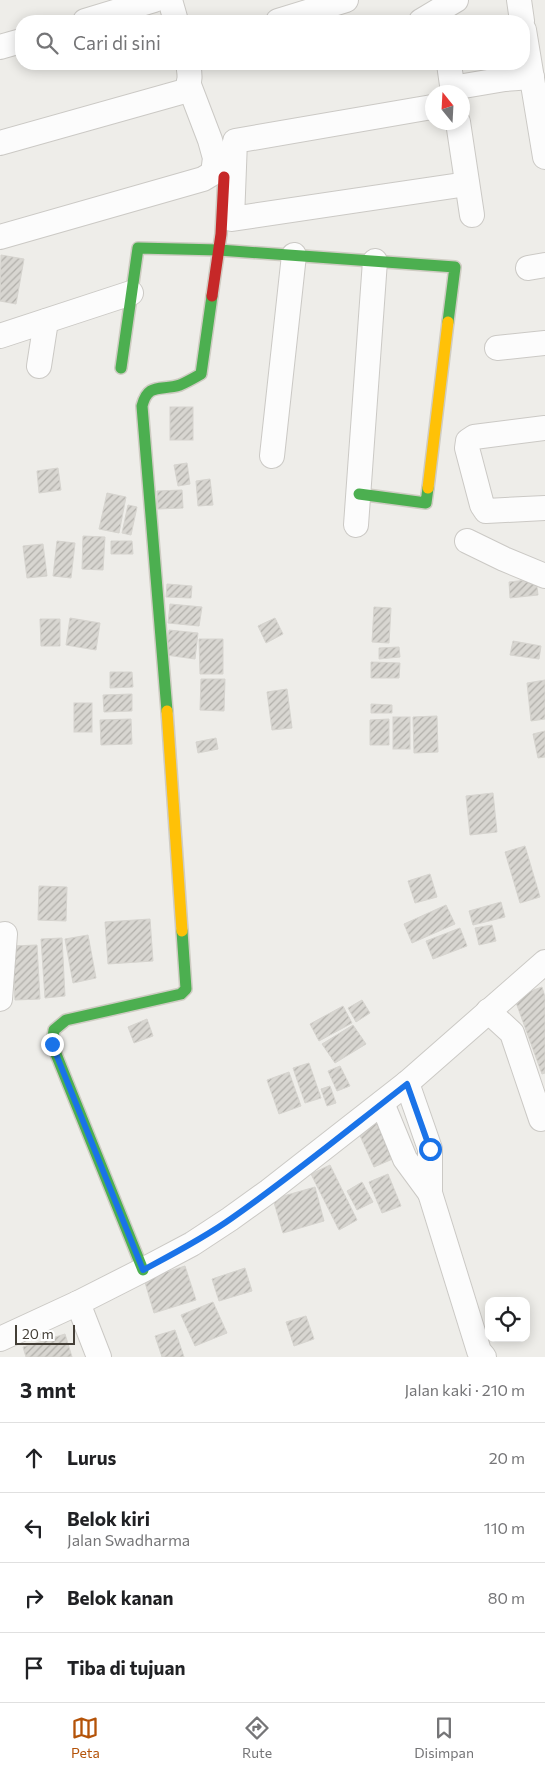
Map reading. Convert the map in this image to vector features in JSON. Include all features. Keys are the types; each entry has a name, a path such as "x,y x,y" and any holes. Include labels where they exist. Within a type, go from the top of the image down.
{"street":[{"path":"105,15 154,0"},
{"path":"170,0 174,15"},
{"path":"297,15 346,0"},
{"path":"432,15 456,0"},
{"path":"519,0 521,15"},
{"path":"0,47 15,43"},
{"path":"530,65 545,158"},
{"path":"450,70 452,85"},
{"path":"0,143 185,91 188,74"},
{"path":"0,237 203,179 213,173 214,158 210,140 188,74"},
{"path":"470,86 505,79 532,77"},
{"path":"425,109 236,141 232,218 467,184"},
{"path":"459,130 472,215"},
{"path":"143,1270 52,1044 54,1030 66,1020 181,994 186,989 160,618 142,406 143,398 157,387 177,385 201,374 219,250 224,177"},
{"path":"121,368 138,248 219,250 455,267 426,504 359,494"},
{"path":"272,456 294,255"},
{"path":"356,525 375,261"},
{"path":"0,336 131,293"},
{"path":"39,366 46,321"},
{"path":"497,348 545,343"},
{"path":"545,428 474,436 468,442 467,448 482,505 486,511 545,508"},
{"path":"467,541 545,576"},
{"path":"0,935 4,934 0,999"},
{"path":"0,1339 143,1270 192,1244 230,1220 407,1084 488,1010 545,962"},
{"path":"488,1010 512,1033 541,1119"},
{"path":"407,1084 430,1149 430,1193 479,1351 484,1357"},
{"path":"382,1103 405,1159 430,1193"},
{"path":"78,1303 99,1357"}],"building":[{"path":"1,255 24,259 16,304 0,301"},
{"path":"170,407 193,407 193,440 170,440"},
{"path":"187,463 190,484 178,486 174,465"},
{"path":"58,468 61,490 39,493 37,471"},
{"path":"210,479 213,505 198,506 196,481"},
{"path":"182,490 183,508 158,509 157,491"},
{"path":"107,493 126,497 119,533 99,529"},
{"path":"128,505 137,507 131,535 122,533"},
{"path":"83,536 105,537 103,570 82,569"},
{"path":"57,541 75,543 71,578 53,576"},
{"path":"111,541 132,541 133,554 111,554"},
{"path":"43,544 47,576 27,578 23,546"},
{"path":"536,579 538,595 510,598 509,582"},
{"path":"167,584 192,586 191,598 166,597"},
{"path":"170,604 202,607 199,626 168,623"},
{"path":"374,607 391,608 389,643 372,642"},
{"path":"70,618 100,623 96,650 66,645"},
{"path":"275,618 283,634 266,643 258,626"},
{"path":"40,619 60,619 60,646 41,646"},
{"path":"169,630 198,633 195,659 166,655"},
{"path":"199,639 223,639 223,674 200,674"},
{"path":"513,641 541,646 539,659 510,655"},
{"path":"399,647 400,657 379,659 379,648"},
{"path":"371,662 400,663 399,678 371,678"},
{"path":"110,672 132,672 133,687 110,688"},
{"path":"201,679 225,679 224,711 200,710"},
{"path":"545,680 545,719 531,721 527,683"},
{"path":"287,689 292,728 272,730 267,692"},
{"path":"132,694 132,711 104,712 103,695"},
{"path":"74,703 92,703 92,732 74,732"},
{"path":"371,704 392,705 392,713 371,713"},
{"path":"437,716 438,752 414,753 413,717"},
{"path":"393,717 410,717 410,749 393,749"},
{"path":"131,719 132,744 101,745 100,720"},
{"path":"389,719 389,745 370,745 370,720"},
{"path":"545,731 545,757 538,758 533,734"},
{"path":"216,738 218,749 198,753 196,742"},
{"path":"493,793 497,832 470,835 466,796"},
{"path":"525,846 540,897 520,903 505,852"},
{"path":"430,874 437,897 415,903 408,881"},
{"path":"39,886 67,887 66,921 38,920"},
{"path":"501,902 505,917 473,925 469,911"},
{"path":"446,905 455,924 412,943 404,924"},
{"path":"150,919 153,961 108,964 105,922"},
{"path":"492,925 496,941 479,945 475,928"},
{"path":"460,928 467,946 433,959 426,941"},
{"path":"88,935 96,978 73,983 65,939"},
{"path":"62,938 65,996 45,998 41,939"},
{"path":"37,945 40,999 15,1000 12,946"},
{"path":"542,987 545,997 545,1073 542,1074 514,997"},
{"path":"362,1000 370,1013 356,1022 348,1008"},
{"path":"343,1006 352,1023 319,1041 310,1024"},
{"path":"147,1019 153,1036 134,1043 128,1027"},
{"path":"353,1025 366,1044 335,1063 322,1044"},
{"path":"309,1063 321,1098 305,1103 293,1068"},
{"path":"340,1066 350,1086 337,1091 328,1071"},
{"path":"289,1072 301,1106 279,1114 267,1080"},
{"path":"330,1086 336,1103 327,1106 321,1089"},
{"path":"380,1122 395,1158 374,1167 358,1131"},
{"path":"330,1165 357,1220 339,1230 311,1174"},
{"path":"388,1174 401,1206 382,1213 369,1182"},
{"path":"362,1182 373,1202 357,1210 347,1191"},
{"path":"315,1187 324,1221 283,1233 273,1199"},
{"path":"185,1266 196,1300 154,1313 144,1279"},
{"path":"245,1268 252,1291 219,1301 212,1279"},
{"path":"213,1302 227,1333 195,1346 181,1315"},
{"path":"306,1316 314,1339 294,1346 286,1322"},
{"path":"175,1330 184,1357 162,1357 155,1336"},
{"path":"65,1334 72,1357 26,1357 23,1347"}],"traffic: fast":[{"path":"121,368 138,248 219,250 455,267 448,322"},
{"path":"167,711 142,406 148,393 152,390 180,385 201,374 212,296"},
{"path":"359,494 426,503 428,488"},
{"path":"143,1270 52,1044 54,1030 66,1020 181,994 186,989 182,931"}],"traffic: slow":[{"path":"428,488 448,322"},
{"path":"167,711 182,931"}],"traffic: jam":[{"path":"212,296 221,234 224,177"}],"route":[{"path":"52,1044 143,1270 192,1244 230,1220 407,1084 430,1149"}]}
